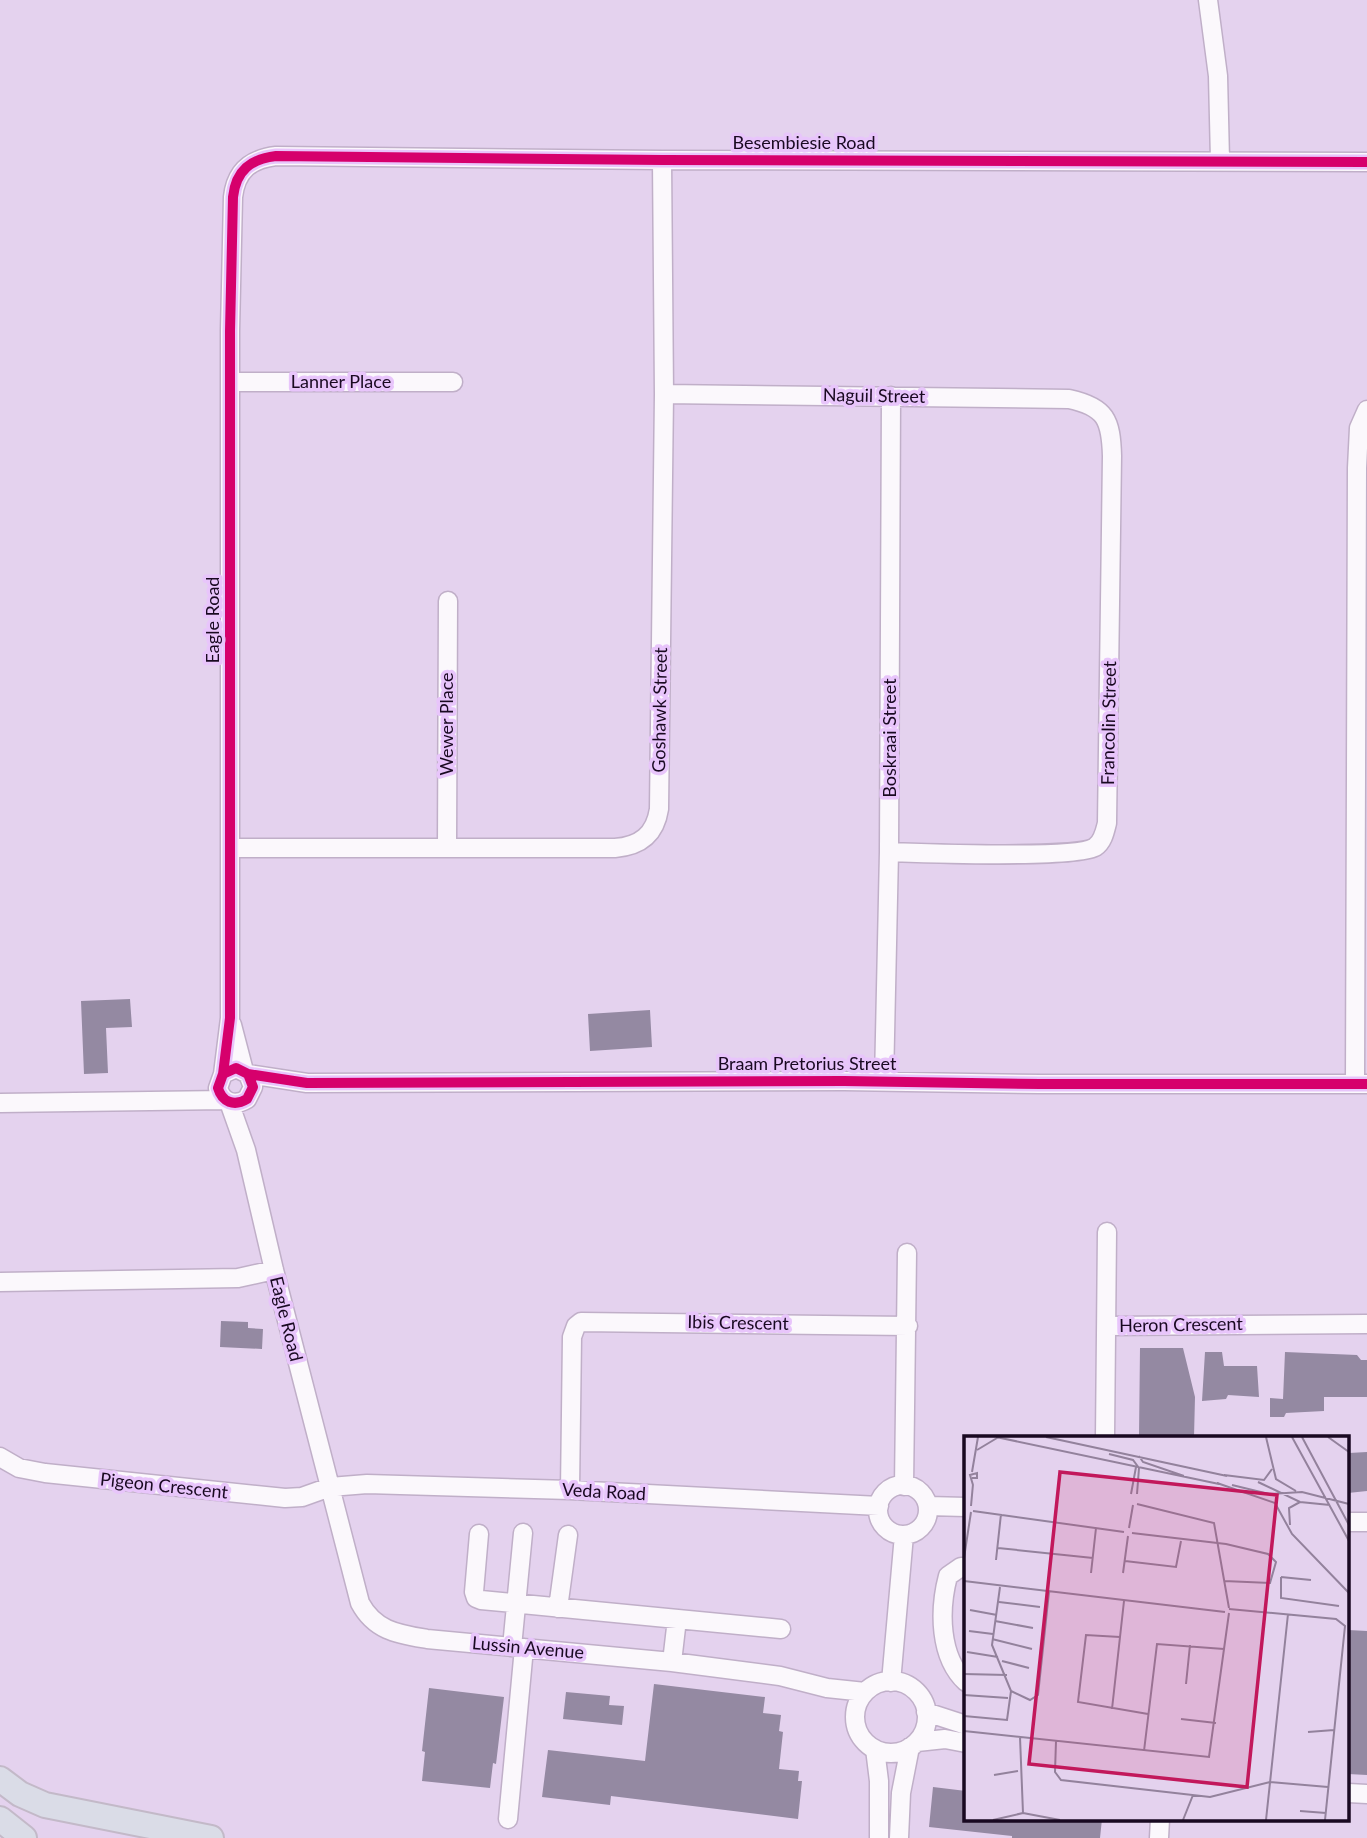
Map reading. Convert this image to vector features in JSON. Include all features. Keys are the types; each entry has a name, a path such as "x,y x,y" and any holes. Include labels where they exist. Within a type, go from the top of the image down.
{"highway":[{"path":"0,1779 20,1794 45,1805 211,1838"},
{"path":"0,1819 24,1838"}],"street":[{"path":"1208,0 1218,76 1220,160"},
{"name":"Besembiesie Road","path":"245,167 252,162 276,156 1367,162"},
{"name":"Goshawk Street","path":"230,848 627,847 641,843 656,825 659,810 664,394 662,160"},
{"name":"Eagle Road","path":"221,1076 230,1018 230,382 233,197 236,182 245,167"},
{"name":"Lanner Place","path":"230,382 453,382"},
{"name":"Naguil Street","path":"664,394 1069,399 1084,402"},
{"name":"Boskraai Street","path":"884,1081 889,852 891,396"},
{"name":"Francolin Street","path":"889,852 1059,853 1091,849 1101,841 1107,823 1112,448 1110,429 1105,417 1101,411 1084,402"},
{"path":"1361,1084 1357,468 1359,428 1367,411"},
{"name":"Wewer Place","path":"447,847 448,601"},
{"name":"Eagle Road","path":"230,1018 246,1072"},
{"path":"0,1103 172,1099 237,1103 249,1097 253,1084 246,1072 233,1069 202,1091 172,1099"},
{"name":"Braam Pretorius Street","path":"246,1072 307,1083 884,1081 1361,1084"},
{"path":"221,1076 219,1090 227,1101"},
{"name":"Braam Pretorius Street","path":"249,1097 307,1083"},
{"name":"Eagle Road","path":"246,1150 249,1097"},
{"name":"Eagle Road","path":"227,1101 246,1150 330,1487"},
{"path":"1107,1232 1107,1326"},
{"path":"904,1486 908,1253"},
{"path":"0,1282 238,1278 274,1270"},
{"name":"Ibis Crescent","path":"570,1490 572,1337 576,1326 582,1322 908,1326"},
{"name":"Heron Crescent","path":"1105,1436 1107,1326 1367,1324"},
{"name":"Pigeon Crescent","path":"0,1457 19,1468 45,1473 285,1498 302,1497 330,1487"},
{"name":"Veda Road","path":"330,1487 359,1484 570,1490 879,1506"},
{"path":"904,1486 919,1491 928,1506 927,1517 922,1527 912,1533 894,1533 880,1518 879,1506 888,1491 904,1486"},
{"name":"Lussin Avenue","path":"330,1487 364,1612 378,1626 399,1635 672,1662 780,1676 827,1688 865,1692 874,1685 891,1682"},
{"path":"928,1506 964,1507"},
{"path":"508,1819 518,1648 516,1604 523,1533"},
{"path":"480,1534 474,1592 476,1598 781,1629"},
{"path":"558,1608 568,1535"},
{"path":"900,1838 901,1793 913,1745 925,1728 926,1712 922,1700 914,1690 904,1684 891,1682 904,1535"},
{"path":"964,1567 947,1576 943,1612 947,1650 964,1679"},
{"path":"672,1662 677,1619"},
{"name":"Lussin Avenue","path":"827,1688 855,1712 859,1734 875,1749"},
{"path":"855,1712 865,1692"},
{"path":"926,1712 964,1724"},
{"path":"879,1838 879,1781 875,1749 893,1753 913,1745 945,1739 964,1743"},
{"path":"1159,1838 1160,1820"}],"building":[{"path":"130,999 132,1027 106,1028 108,1073 84,1074 81,1001"},
{"path":"650,1010 652,1047 590,1051 588,1014"},
{"path":"221,1321 248,1322 248,1328 263,1329 262,1349 220,1347"},
{"path":"1140,1348 1183,1348 1195,1397 1194,1436 1139,1436"},
{"path":"1205,1352 1222,1352 1224,1366 1257,1366 1259,1397 1228,1395 1226,1399 1202,1401"},
{"path":"1285,1352 1357,1355 1361,1360 1367,1360 1367,1397 1324,1397 1324,1411 1286,1413 1284,1417 1270,1417 1270,1398 1283,1399"},
{"path":"1367,1452 1367,1491 1350,1493 1350,1453"},
{"path":"1350,1630 1367,1631 1367,1775 1350,1774"},
{"path":"654,1684 765,1697 763,1713 781,1715 779,1731 783,1732 779,1769 799,1771 798,1781 802,1781 798,1819 611,1796 610,1805 542,1797 548,1750 645,1761"},
{"path":"429,1688 504,1697 496,1764 493,1763 490,1788 422,1781 425,1752 422,1751"},
{"path":"566,1692 610,1696 609,1705 624,1706 622,1725 563,1719"},
{"path":"933,1787 964,1791 964,1820 1102,1820 1100,1838 1012,1838 929,1827"}],"cycle path":[{"path":"223,1074 236,1068 248,1074 253,1087 247,1099 238,1103 229,1102 222,1097 218,1088 223,1074 230,1018 230,331 233,197 237,180 252,163 276,156 1367,162"},
{"path":"248,1074 307,1083 844,1081 1367,1084"}]}
